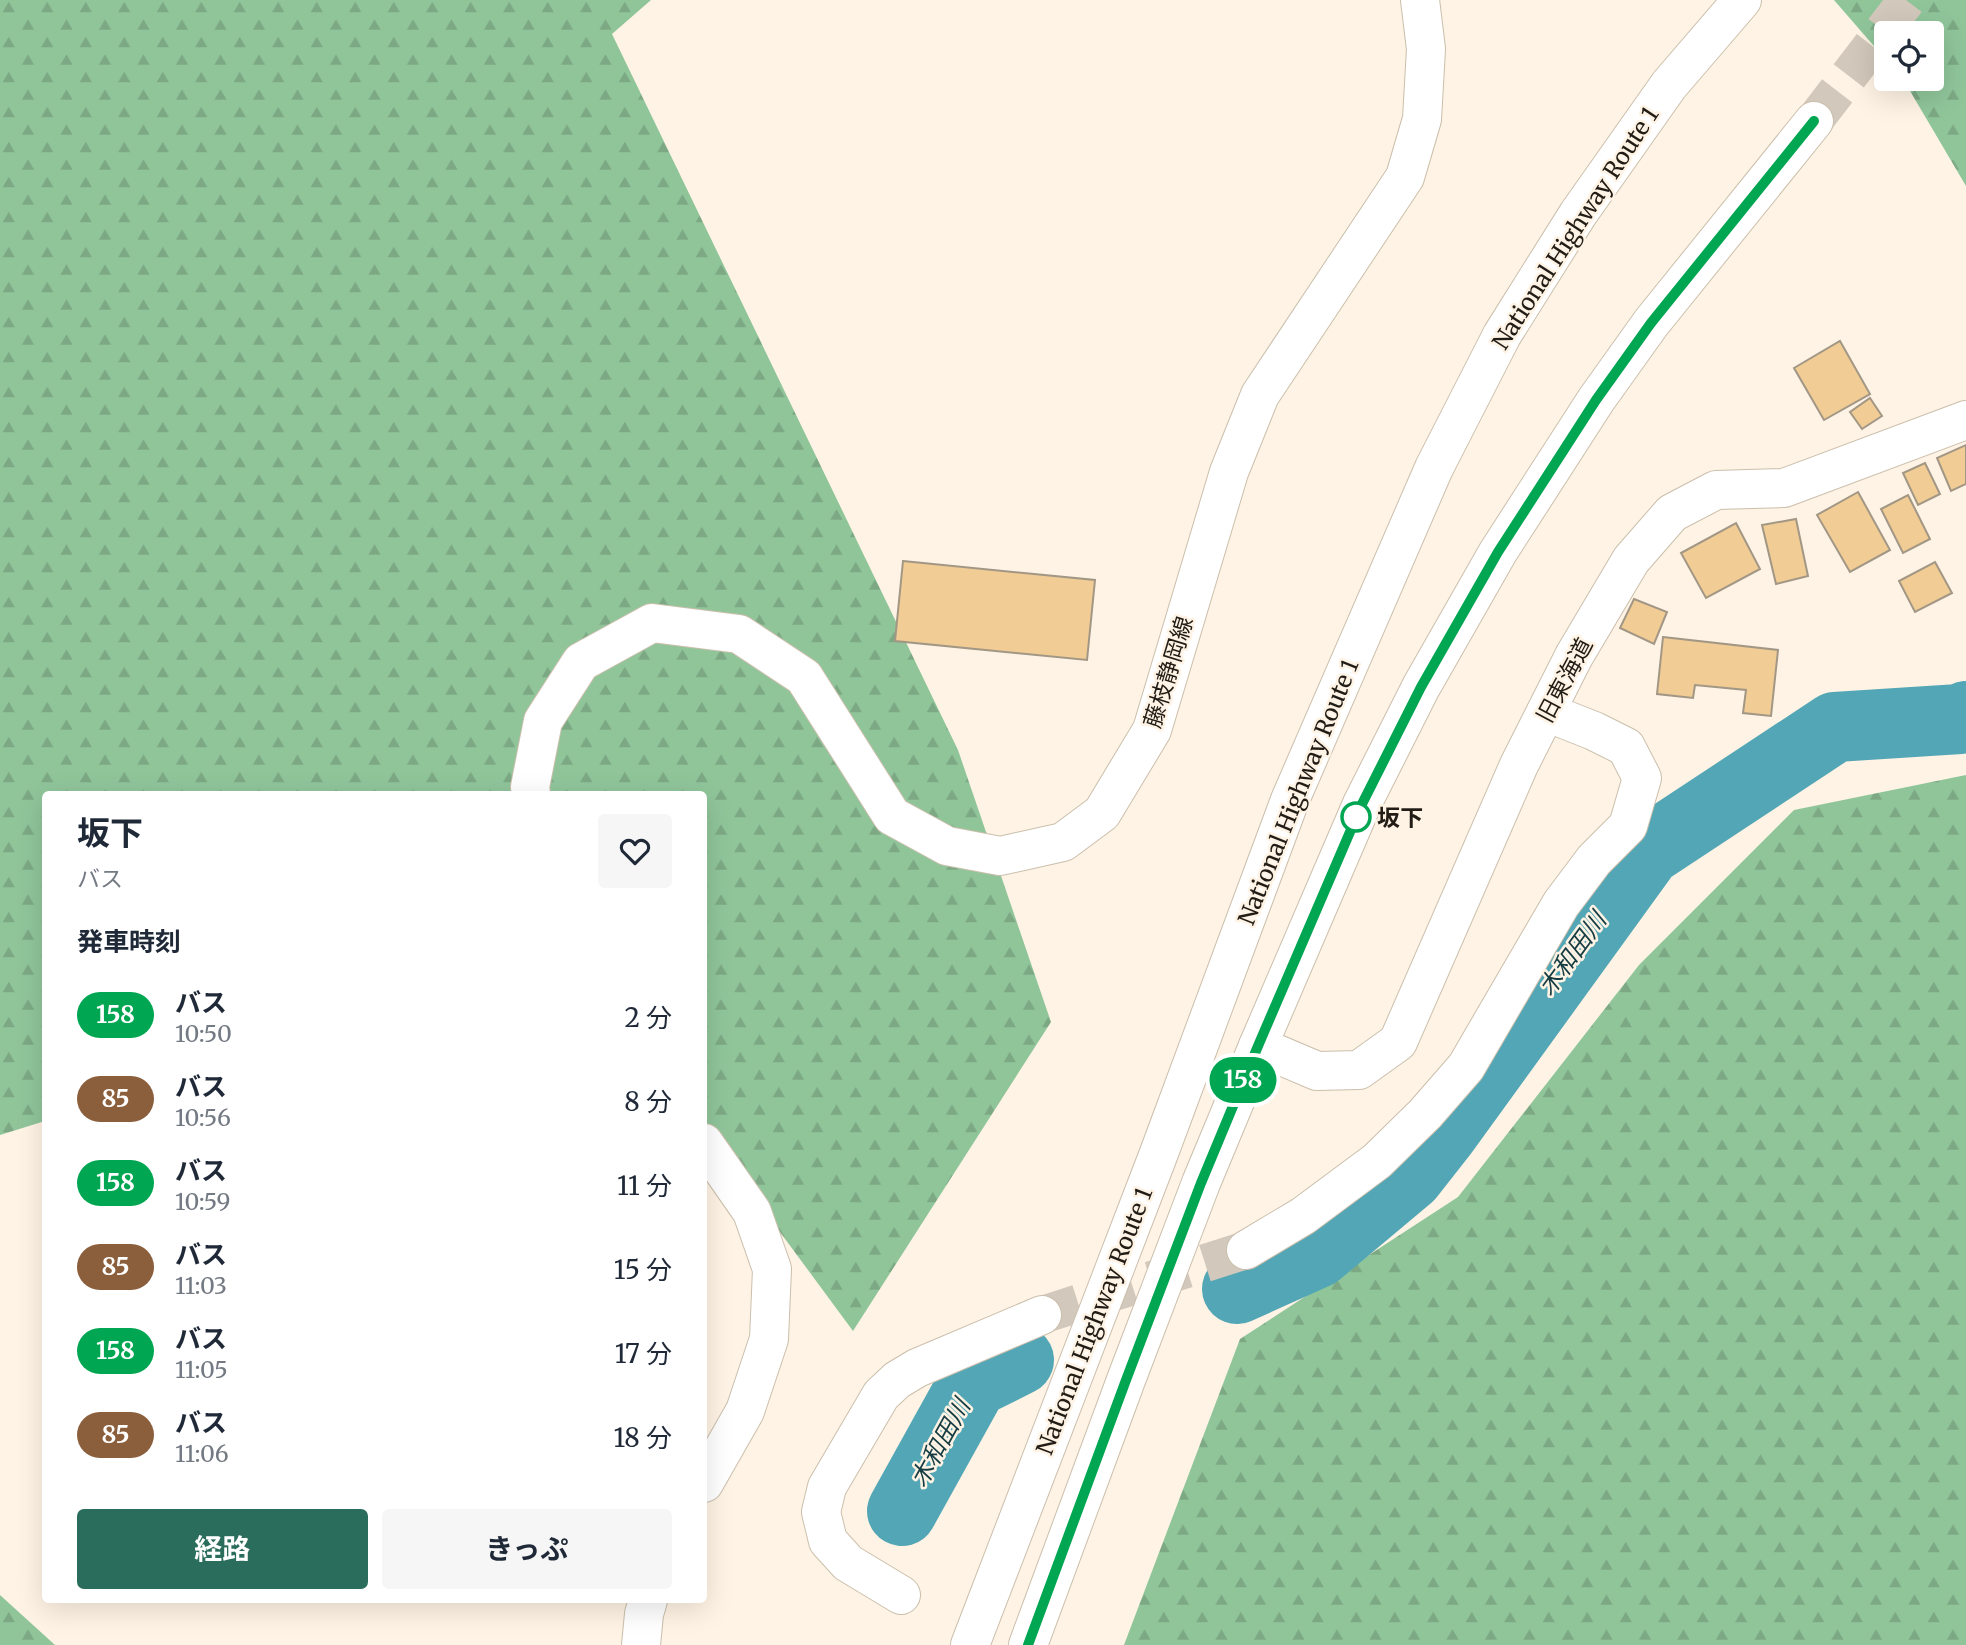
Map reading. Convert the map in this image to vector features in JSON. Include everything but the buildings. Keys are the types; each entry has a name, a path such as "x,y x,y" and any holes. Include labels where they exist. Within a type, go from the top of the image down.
{"main road":[{"name":"藤枝静岡線","path":"531,791 543,721 580,662 652,623 739,634 804,677 892,816 947,846 1000,856 1063,842 1102,813 1152,730 1229,472 1260,395 1405,177 1422,119 1426,49 1420,0"},
{"name":"National Highway Route 1","path":"971,1645 1290,800 1434,468 1502,335 1578,215 1670,85 1742,0"},
{"path":"1028,1645 1201,1183 1362,804 1421,687 1498,552 1596,400 1651,323 1814,121"},
{"name":"旧東海道","path":"1258,1046 1317,1072 1359,1070 1398,1042 1519,765 1574,656 1631,560 1672,513 1716,490 1784,488 1966,420"},
{"path":"1246,1250 1303,1216 1377,1161 1425,1114 1466,1067 1561,904 1594,860 1628,826 1642,778 1626,747 1546,712"},
{"path":"707,1147 752,1212 772,1269 769,1339 745,1411 707,1478"},
{"path":"901,1595 848,1563 828,1541 821,1512 827,1487 881,1395 897,1380 916,1368 1042,1315"},
{"path":"641,1645 643,1614 648,1603"}],"green space":[{"path":"0,0 651,0 612,34 958,750 1051,1022 853,1331 707,1133 707,791 42,791 42,1122 0,1135"},
{"path":"1834,0 1966,0 1966,186 1910,91 1944,91 1944,21 1874,21 1874,46"},
{"path":"1966,775 1966,1645 1124,1645 1240,1339 1458,1197 1639,965 1794,810"},
{"path":"0,1595 55,1645 0,1645"}],"waterway":[{"name":"木和田川","path":"1237,1289 1317,1253 1409,1176 1647,851 1835,727 1960,719 1966,716"},
{"name":"木和田川","path":"902,1511 973,1383 1019,1360"}],"tunnel":[{"path":"1814,121 1907,0"},
{"path":"1042,1315 1246,1250"}],"bus line":[{"name":"158","path":"1028,1645 1201,1183 1362,804 1421,687 1498,552 1596,400 1651,323 1814,121"}],"place":[{"name":"坂下","path":"1356,817"}]}
